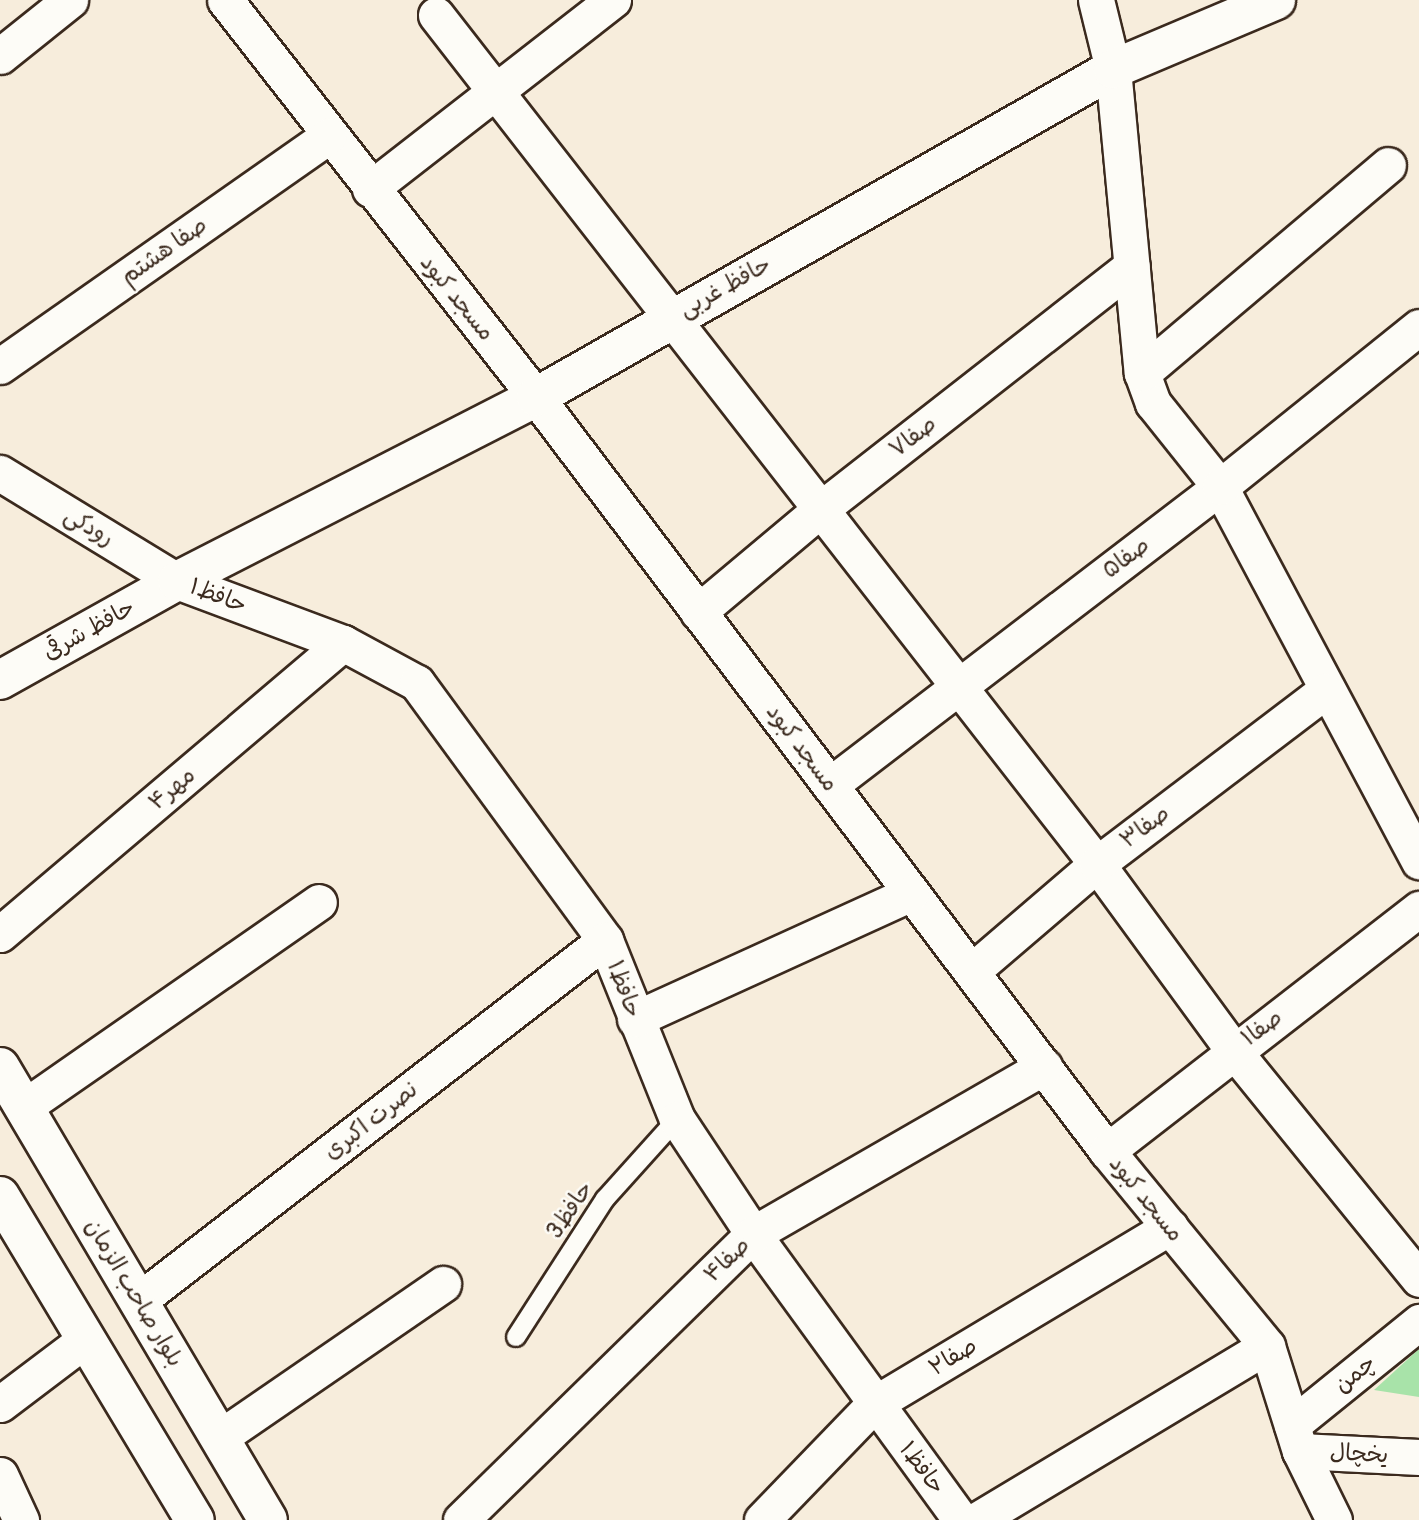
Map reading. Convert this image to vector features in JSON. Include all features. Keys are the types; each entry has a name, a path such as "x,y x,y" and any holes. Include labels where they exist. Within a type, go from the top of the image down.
{"street":[{"path":"0,57 70,0"},
{"name":"مسجد کبود","path":"225,0 328,136 536,397 1107,1151 1267,1346 1296,1438 1334,1520"},
{"path":"370,189 613,0"},
{"path":"1096,0 1113,69 1142,373 1153,403 1220,488 1325,691 1419,861"},
{"name":"حافظ غربی","path":"177,581 536,397 669,318 1113,69 1276,0"},
{"path":"436,15 669,318 822,508 1097,864 1233,1050 1419,1279"},
{"name":"صفا هشتم","path":"0,366 328,136"},
{"path":"1142,373 1388,165"},
{"name":"صفا۷","path":"698,612 822,508 1132,266"},
{"name":"صفا۵","path":"830,785 1220,488 1419,327"},
{"name":"رودکی","path":"0,473 177,581"},
{"name":"حافظ۱","path":"177,581 343,643 417,683 605,940 677,1119 753,1234 874,1404 961,1520"},
{"name":"حافظ شرقی","path":"0,680 177,581"},
{"name":"مهر۴","path":"0,934 343,643"},
{"name":"صفا۳","path":"972,971 1097,864 1325,691"},
{"path":"635,1019 911,892"},
{"path":"24,1107 319,902"},
{"name":"صفا۱","path":"1107,1151 1233,1050 1419,909"},
{"name":"نصرت اکبری","path":"138,1301 605,940"},
{"name":"بلوار صاحب الزمان","path":"0,1067 268,1520"},
{"name":"صفا۴","path":"461,1520 753,1234 1044,1067"},
{"path":"0,1196 195,1520"},
{"name":"صفا۲","path":"762,1520 874,1404 1170,1227"},
{"path":"219,1438 443,1284"},
{"name":"چمن","path":"1296,1438 1419,1322"},
{"path":"0,1404 86,1339"},
{"path":"977,1520 1267,1346"},
{"name":"یخچال","path":"1296,1438 1419,1457"},
{"path":"0,1475 21,1520"}],"lane":[{"name":"حافظ3","path":"516,1337 606,1199 677,1119"}],"green space":[{"path":"1419,1349 1419,1397 1374,1390"}]}
